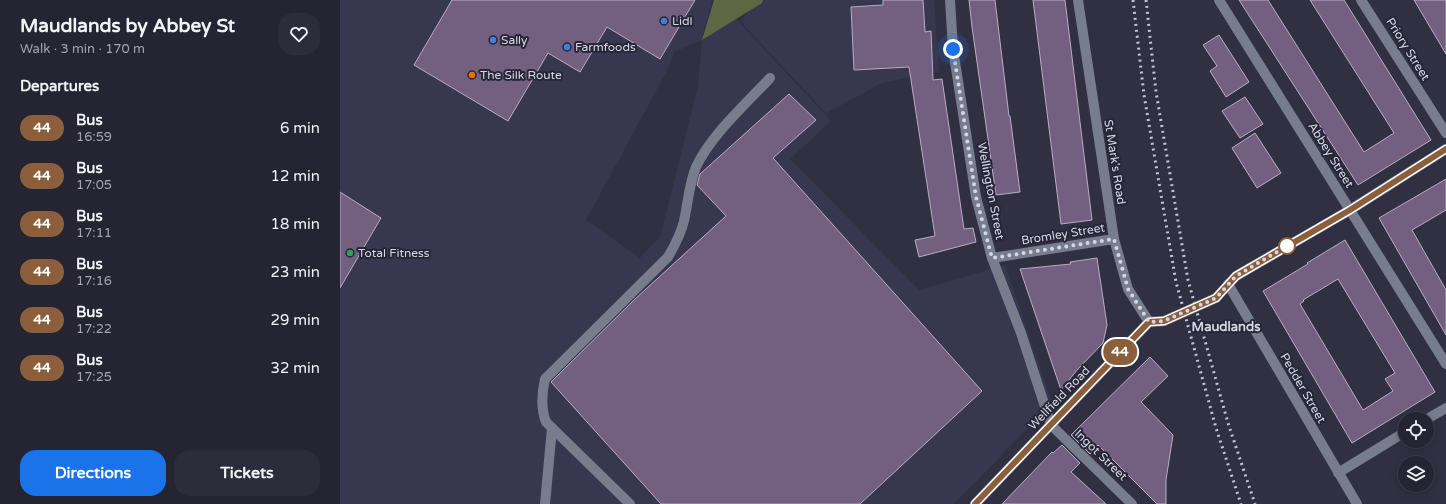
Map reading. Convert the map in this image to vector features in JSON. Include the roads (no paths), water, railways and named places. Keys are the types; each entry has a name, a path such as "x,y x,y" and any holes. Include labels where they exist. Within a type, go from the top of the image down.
{"street":[{"name":"Wellington Street","path":"950,0 953,49 976,197 992,258 1021,334 1051,425"},
{"name":"St Mark's Road","path":"1078,0 1114,239 1128,289 1149,322"},
{"name":"Abbey Street","path":"1219,0 1446,364"},
{"name":"Priory Street","path":"1361,0 1446,133"},
{"path":"630,504 546,422 544,416 543,388 545,379 668,257 677,242 684,222 691,182 696,167 716,135 770,78"},
{"path":"1149,322 1164,321 1216,298 1236,276 1350,210 1446,149"},
{"name":"Bromley Street","path":"992,258 1114,239"},
{"name":"Pedder Street","path":"1228,284 1357,504"},
{"name":"Wellfield Road","path":"975,504 1149,322"},
{"path":"1434,415 1446,408"},
{"name":"Ingot Street","path":"1051,425 1132,504"},
{"path":"545,504 552,428"},
{"path":"1338,473 1398,436"}],"railway":[{"path":"1133,0 1144,95 1176,282 1216,428 1241,504"},
{"path":"1146,0 1156,92 1188,280 1228,423 1255,504"}],"place":[{"name":"Lidl","path":"664,21"},
{"name":"Sally","path":"493,40"},
{"name":"Farmfoods","path":"567,47"},
{"name":"The Silk Route","path":"472,75"},
{"name":"Total Fitness","path":"350,253"}],"district":[{"name":"Maudlands","path":"1226,326"}]}
